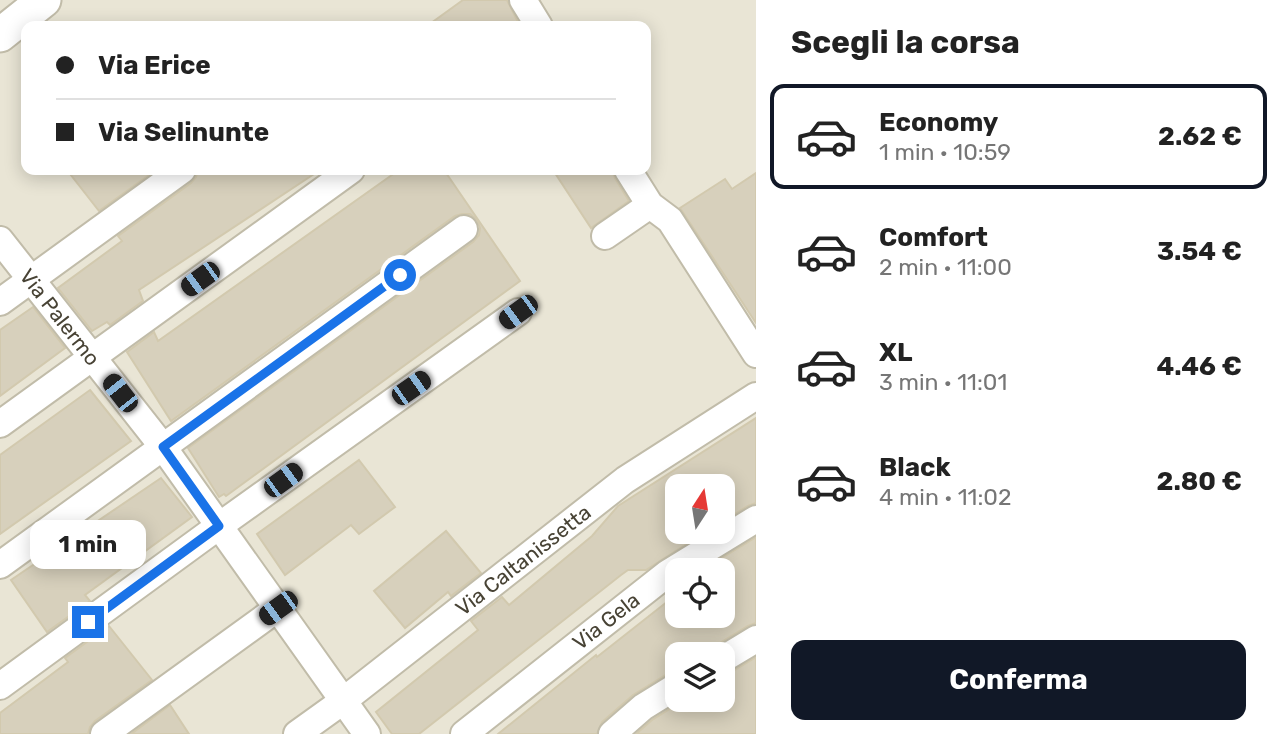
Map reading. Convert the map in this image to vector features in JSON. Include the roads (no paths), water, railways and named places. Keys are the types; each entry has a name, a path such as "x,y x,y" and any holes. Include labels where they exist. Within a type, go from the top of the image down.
{"street":[{"path":"0,36 44,0"},
{"path":"523,0 536,21"},
{"path":"0,302 175,175"},
{"path":"0,424 344,175"},
{"path":"631,175 650,205 670,220 756,354"},
{"path":"605,236 650,205"},
{"path":"0,565 464,229"},
{"name":"Via Palermo","path":"0,240 163,447 367,734"},
{"path":"0,686 518,312"},
{"name":"Via Caltanissetta","path":"297,734 625,480 756,396"},
{"name":"Via Gela","path":"464,734 668,573 756,519"},
{"path":"104,734 278,608"},
{"path":"735,652 756,639"},
{"path":"611,734 643,707 665,693"}]}
